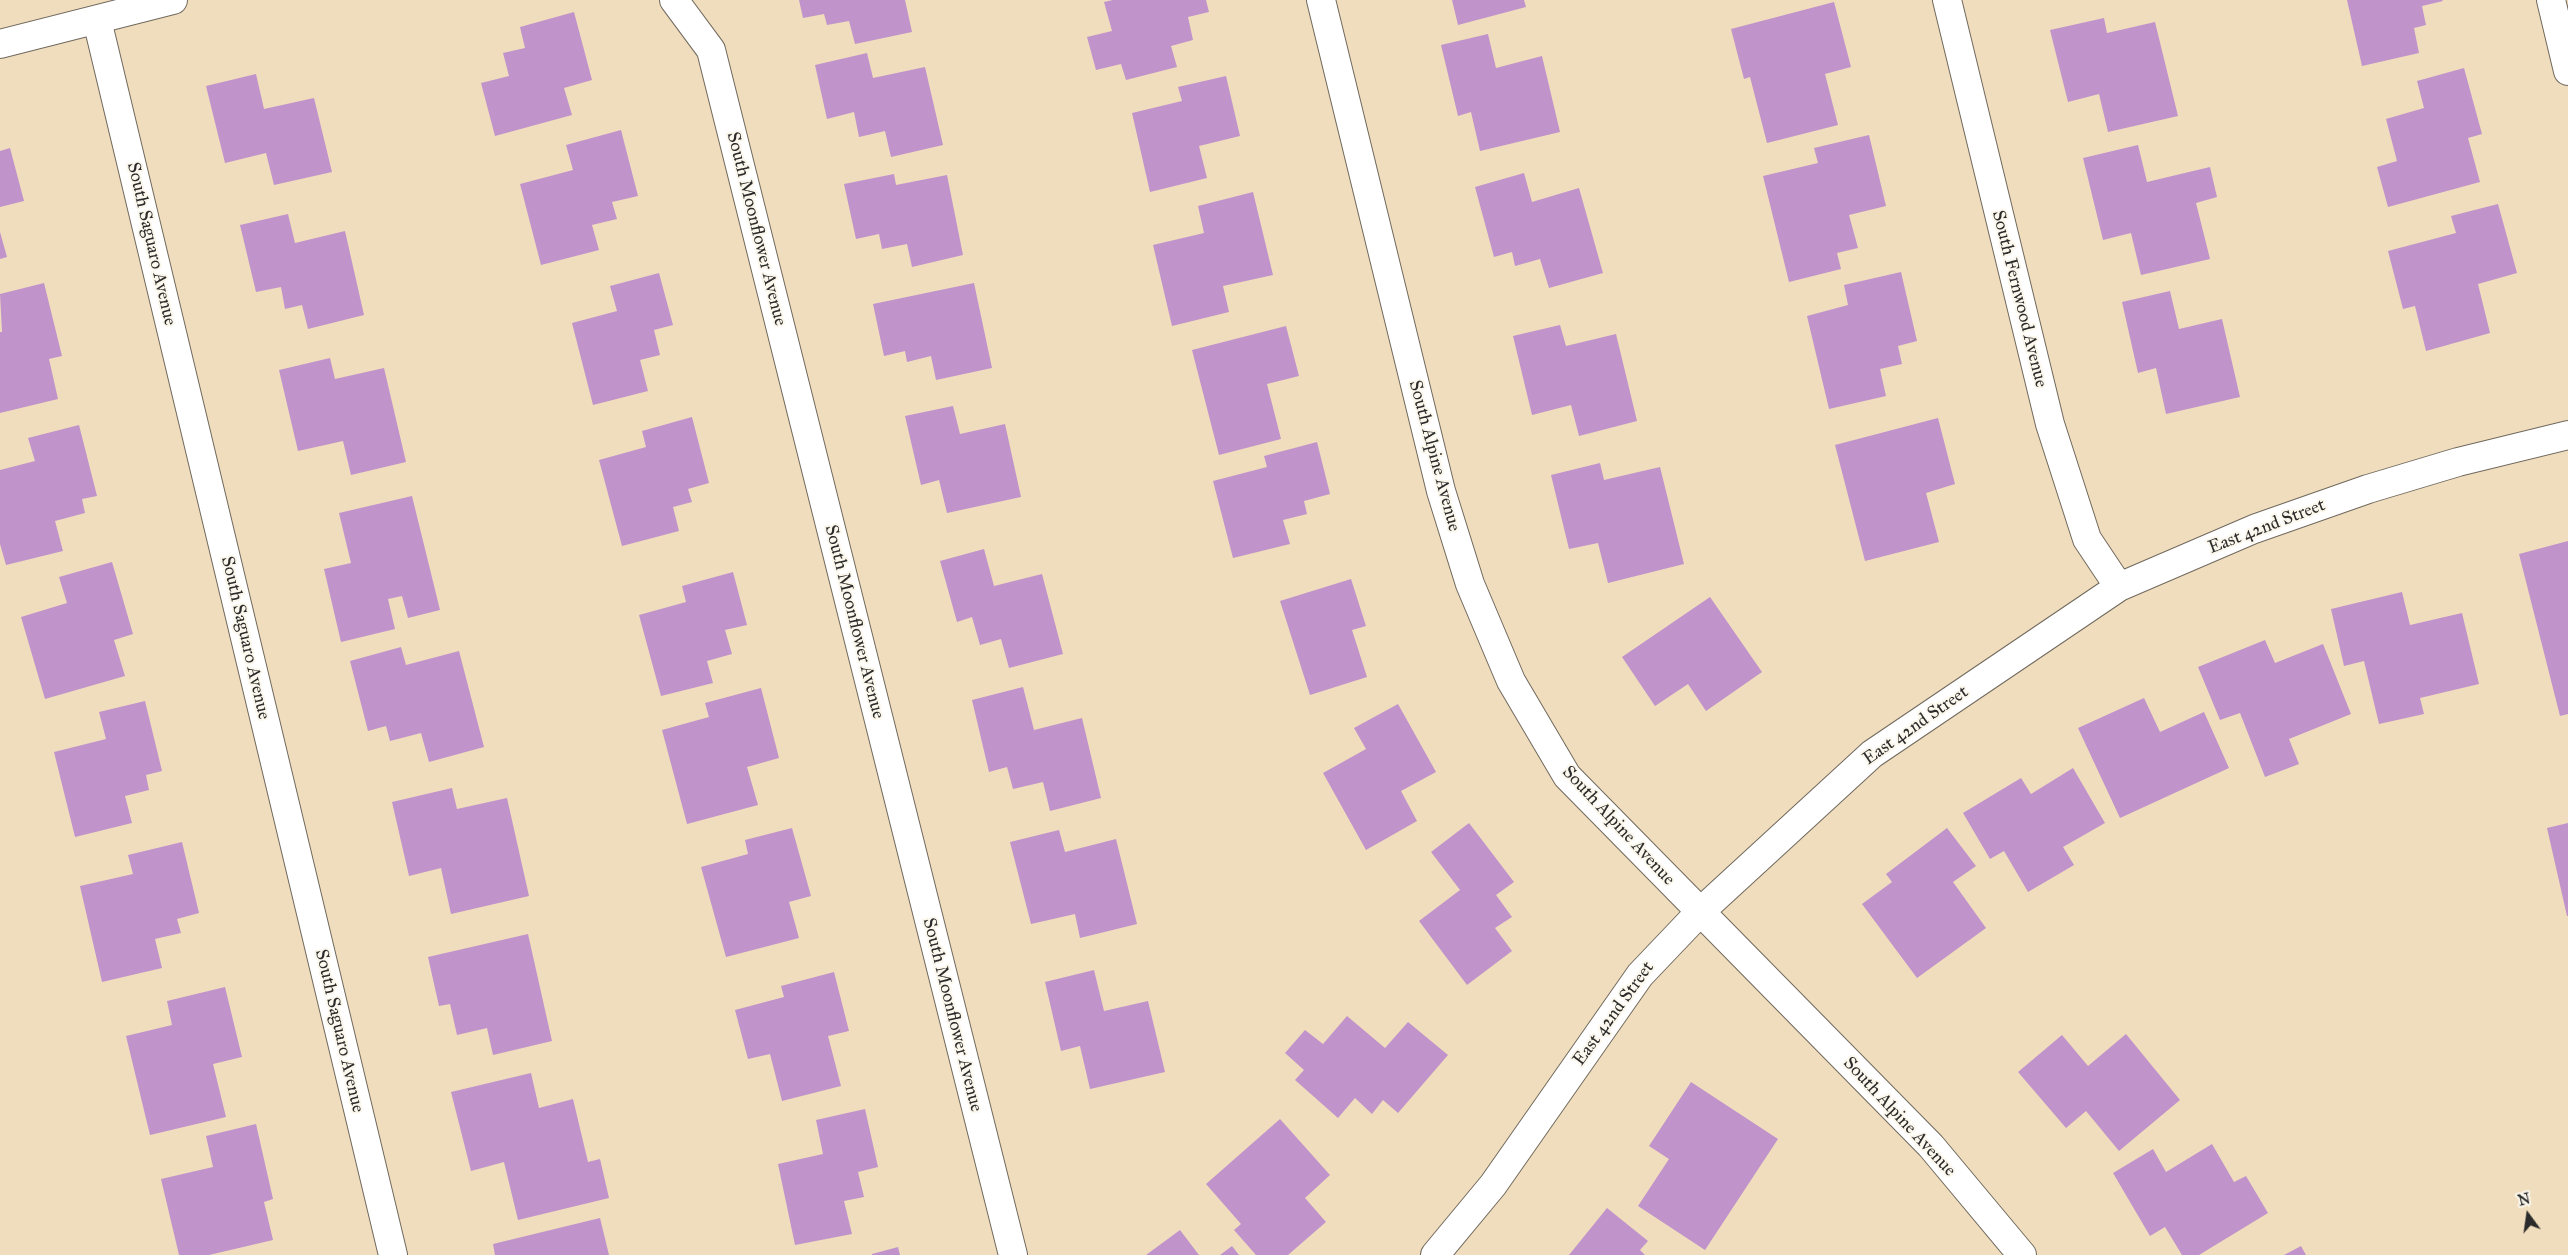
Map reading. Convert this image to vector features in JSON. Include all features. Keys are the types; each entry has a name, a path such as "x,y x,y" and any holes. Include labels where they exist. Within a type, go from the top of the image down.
{"street":[{"path":"0,44 173,0"},
{"name":"South Moonflower Avenue","path":"674,0 711,50 1013,1255"},
{"name":"South Alpine Avenue","path":"1321,0 1441,491 1470,584 1511,681 1567,776 1930,1146 2022,1255"},
{"name":"South Fernwood Avenue","path":"1947,0 2050,424 2087,539 2119,588"},
{"path":"2551,0 2568,71"},
{"name":"South Saguaro Avenue","path":"97,20 393,1255"},
{"name":"East 42nd Street","path":"1435,1255 1493,1184 1640,974 1700,912 1872,754 2119,588 2254,528 2368,489 2458,462 2568,435"}],"building":[{"path":"799,0 905,0 912,32 855,44 849,21 827,25 824,14 803,18"},
{"path":"1113,0 1206,0 1209,12 1188,17 1193,40 1171,46 1177,67 1126,80 1121,64 1096,70 1087,37 1112,31 1104,2"},
{"path":"1452,0 1524,0 1526,7 1458,25"},
{"path":"2347,0 2443,1 2422,6 2426,25 2414,28 2419,53 2362,66"},
{"path":"1834,2 1851,67 1825,74 1838,125 1767,143 1750,77 1744,79 1731,29"},
{"path":"574,12 592,80 564,88 572,115 495,136 481,83 509,76 503,53 525,48 520,27"},
{"path":"2104,18 2107,33 2155,22 2178,116 2108,132 2099,94 2068,102 2050,30"},
{"path":"1488,34 1496,68 1542,56 1560,132 1480,151 1471,112 1458,116 1441,45"},
{"path":"867,53 873,78 925,67 943,145 891,157 885,131 859,137 854,112 827,119 815,65"},
{"path":"2464,68 2482,134 2468,138 2480,182 2388,207 2377,167 2397,161 2386,119 2424,108 2417,81"},
{"path":"256,74 264,109 314,98 332,172 274,185 266,153 225,163 206,86"},
{"path":"1226,76 1240,136 1199,146 1207,178 1150,192 1132,113 1182,101 1178,87"},
{"path":"621,130 638,196 612,202 617,219 592,225 599,250 541,265 520,184 573,170 566,145"},
{"path":"1869,135 1886,206 1849,215 1858,248 1837,253 1841,269 1789,282 1763,176 1818,163 1814,148"},
{"path":"2138,145 2147,182 2210,167 2217,197 2196,203 2210,259 2141,275 2131,233 2103,240 2083,158"},
{"path":"10,148 24,201 0,207 0,151"},
{"path":"1524,173 1532,202 1579,188 1603,273 1549,288 1540,259 1515,266 1512,252 1494,257 1475,187"},
{"path":"894,174 896,185 947,175 963,255 912,267 907,244 882,249 879,234 856,239 844,184"},
{"path":"1253,192 1273,275 1223,286 1229,312 1172,326 1153,245 1204,233 1198,206"},
{"path":"2498,204 2517,273 2478,284 2490,333 2426,351 2415,306 2403,309 2388,251 2456,233 2451,216"},
{"path":"288,214 295,243 345,231 364,315 308,329 302,305 285,309 281,287 256,292 240,225"},
{"path":"0,232 7,257 0,259"},
{"path":"1901,272 1917,341 1898,346 1902,364 1880,369 1886,396 1829,409 1807,316 1848,305 1844,285"},
{"path":"659,273 673,325 654,330 660,355 640,360 648,391 593,405 572,323 617,311 610,286"},
{"path":"44,283 62,356 49,359 58,399 0,413 0,332 2,332 0,294"},
{"path":"974,283 992,368 936,380 931,356 907,362 905,351 884,356 873,304"},
{"path":"2170,291 2179,329 2222,319 2240,397 2166,414 2156,368 2138,373 2122,302"},
{"path":"1560,325 1566,346 1616,334 1637,421 1579,436 1571,405 1532,415 1513,336"},
{"path":"1286,326 1299,376 1267,384 1281,439 1219,455 1192,350"},
{"path":"330,358 335,379 384,368 406,462 351,475 343,441 298,451 279,370"},
{"path":"953,406 960,434 1005,424 1021,497 947,513 939,480 921,485 905,416"},
{"path":"692,417 709,483 688,489 692,502 673,507 679,531 622,546 599,460 646,447 642,431"},
{"path":"1938,418 1955,484 1926,493 1939,542 1865,561 1835,445"},
{"path":"79,425 97,496 82,499 85,513 55,521 63,551 6,565 0,544 0,470 35,461 28,438"},
{"path":"1317,442 1330,494 1304,501 1307,514 1283,520 1290,544 1233,558 1213,481 1267,467 1264,456"},
{"path":"1600,463 1604,480 1660,467 1684,564 1608,583 1598,543 1569,549 1551,475"},
{"path":"412,496 440,610 408,618 402,596 388,599 395,629 341,642 324,569 351,563 339,513"},
{"path":"2568,541 2568,714 2560,716 2519,554"},
{"path":"984,549 994,586 1042,574 1063,654 1009,668 1001,639 980,645 972,617 957,622 940,561"},
{"path":"112,562 133,634 114,640 125,676 45,699 21,617 67,603 59,577"},
{"path":"733,572 747,625 725,630 732,654 707,661 713,683 661,696 639,615 686,602 682,586"},
{"path":"1351,579 1366,626 1352,630 1367,677 1310,695 1280,601"},
{"path":"2402,592 2410,625 2462,613 2479,684 2420,698 2424,714 2379,724 2364,661 2344,666 2331,609"},
{"path":"1710,597 1762,672 1706,711 1688,684 1655,706 1622,657"},
{"path":"2265,640 2275,663 2323,644 2351,714 2289,739 2299,764 2265,777 2240,713 2220,720 2198,667"},
{"path":"401,647 406,665 459,651 484,747 429,762 421,733 390,741 386,726 368,731 350,661"},
{"path":"1023,687 1034,730 1082,718 1101,798 1050,811 1043,782 1013,789 1007,767 989,772 972,700"},
{"path":"761,688 779,758 747,767 758,805 687,824 662,730 709,717 705,703"},
{"path":"2144,698 2160,732 2204,712 2229,768 2120,818 2078,728"},
{"path":"145,701 162,771 146,775 149,790 125,796 132,823 75,837 54,752 106,739 99,712"},
{"path":"1398,704 1436,772 1401,791 1417,821 1366,850 1323,773 1366,749 1354,728"},
{"path":"2073,768 2105,823 2063,847 2074,865 2028,892 2004,851 1990,859 1963,813 2021,778 2031,794"},
{"path":"452,788 457,809 507,798 529,896 451,914 441,868 409,876 392,802"},
{"path":"1469,823 1514,882 1496,895 1512,917 1495,928 1512,951 1467,985 1419,921 1460,890 1431,852"},
{"path":"2568,823 2568,916 2567,916 2547,828"},
{"path":"792,828 811,896 789,902 799,938 726,957 701,867 748,854 745,840"},
{"path":"1947,828 1976,866 1953,882 1986,928 1917,978 1862,904 1892,882 1886,874"},
{"path":"1059,830 1065,852 1116,839 1137,924 1080,938 1075,914 1031,924 1010,842"},
{"path":"182,842 199,913 177,919 181,933 155,939 162,968 102,982 80,886 133,874 128,855"},
{"path":"528,934 552,1041 493,1055 487,1028 457,1035 450,1004 439,1006 428,957"},
{"path":"1094,970 1104,1011 1148,1001 1165,1072 1090,1089 1080,1046 1061,1051 1045,982"},
{"path":"834,972 849,1031 828,1036 841,1086 782,1101 770,1054 748,1059 735,1010 784,997 781,986"},
{"path":"225,987 242,1057 213,1064 226,1117 150,1135 126,1036 172,1025 167,1001"},
{"path":"1347,1016 1385,1048 1408,1022 1448,1055 1398,1113 1383,1100 1372,1114 1355,1098 1338,1118 1295,1080 1304,1070 1285,1053 1305,1030 1323,1044"},
{"path":"2126,1034 2180,1100 2119,1151 2086,1111 2066,1128 2018,1072 2062,1035 2088,1066"},
{"path":"531,1073 539,1108 573,1099 588,1162 600,1159 609,1198 518,1220 504,1162 471,1171 451,1092"},
{"path":"1691,1082 1778,1139 1705,1250 1638,1206 1669,1159 1649,1146"},
{"path":"865,1109 878,1167 858,1172 864,1197 844,1201 852,1234 795,1245 778,1164 823,1154 816,1120"},
{"path":"1280,1119 1330,1175 1305,1198 1326,1222 1288,1255 1256,1255 1234,1230 1241,1224 1206,1184"},
{"path":"256,1124 273,1199 264,1202 273,1240 209,1255 179,1255 161,1179 213,1167 206,1136"},
{"path":"2212,1144 2234,1182 2246,1176 2268,1213 2199,1255 2182,1255 2165,1227 2150,1236 2113,1173 2153,1149 2166,1172"},
{"path":"1607,1208 1648,1241 1640,1250 1645,1255 1569,1255"},
{"path":"600,1218 609,1255 495,1255 493,1244"},
{"path":"1180,1230 1199,1255 1146,1255"},
{"path":"1232,1246 1239,1255 1220,1255"},
{"path":"2301,1246 2306,1255 2284,1255"},
{"path":"898,1247 900,1255 872,1255 872,1254"}]}
